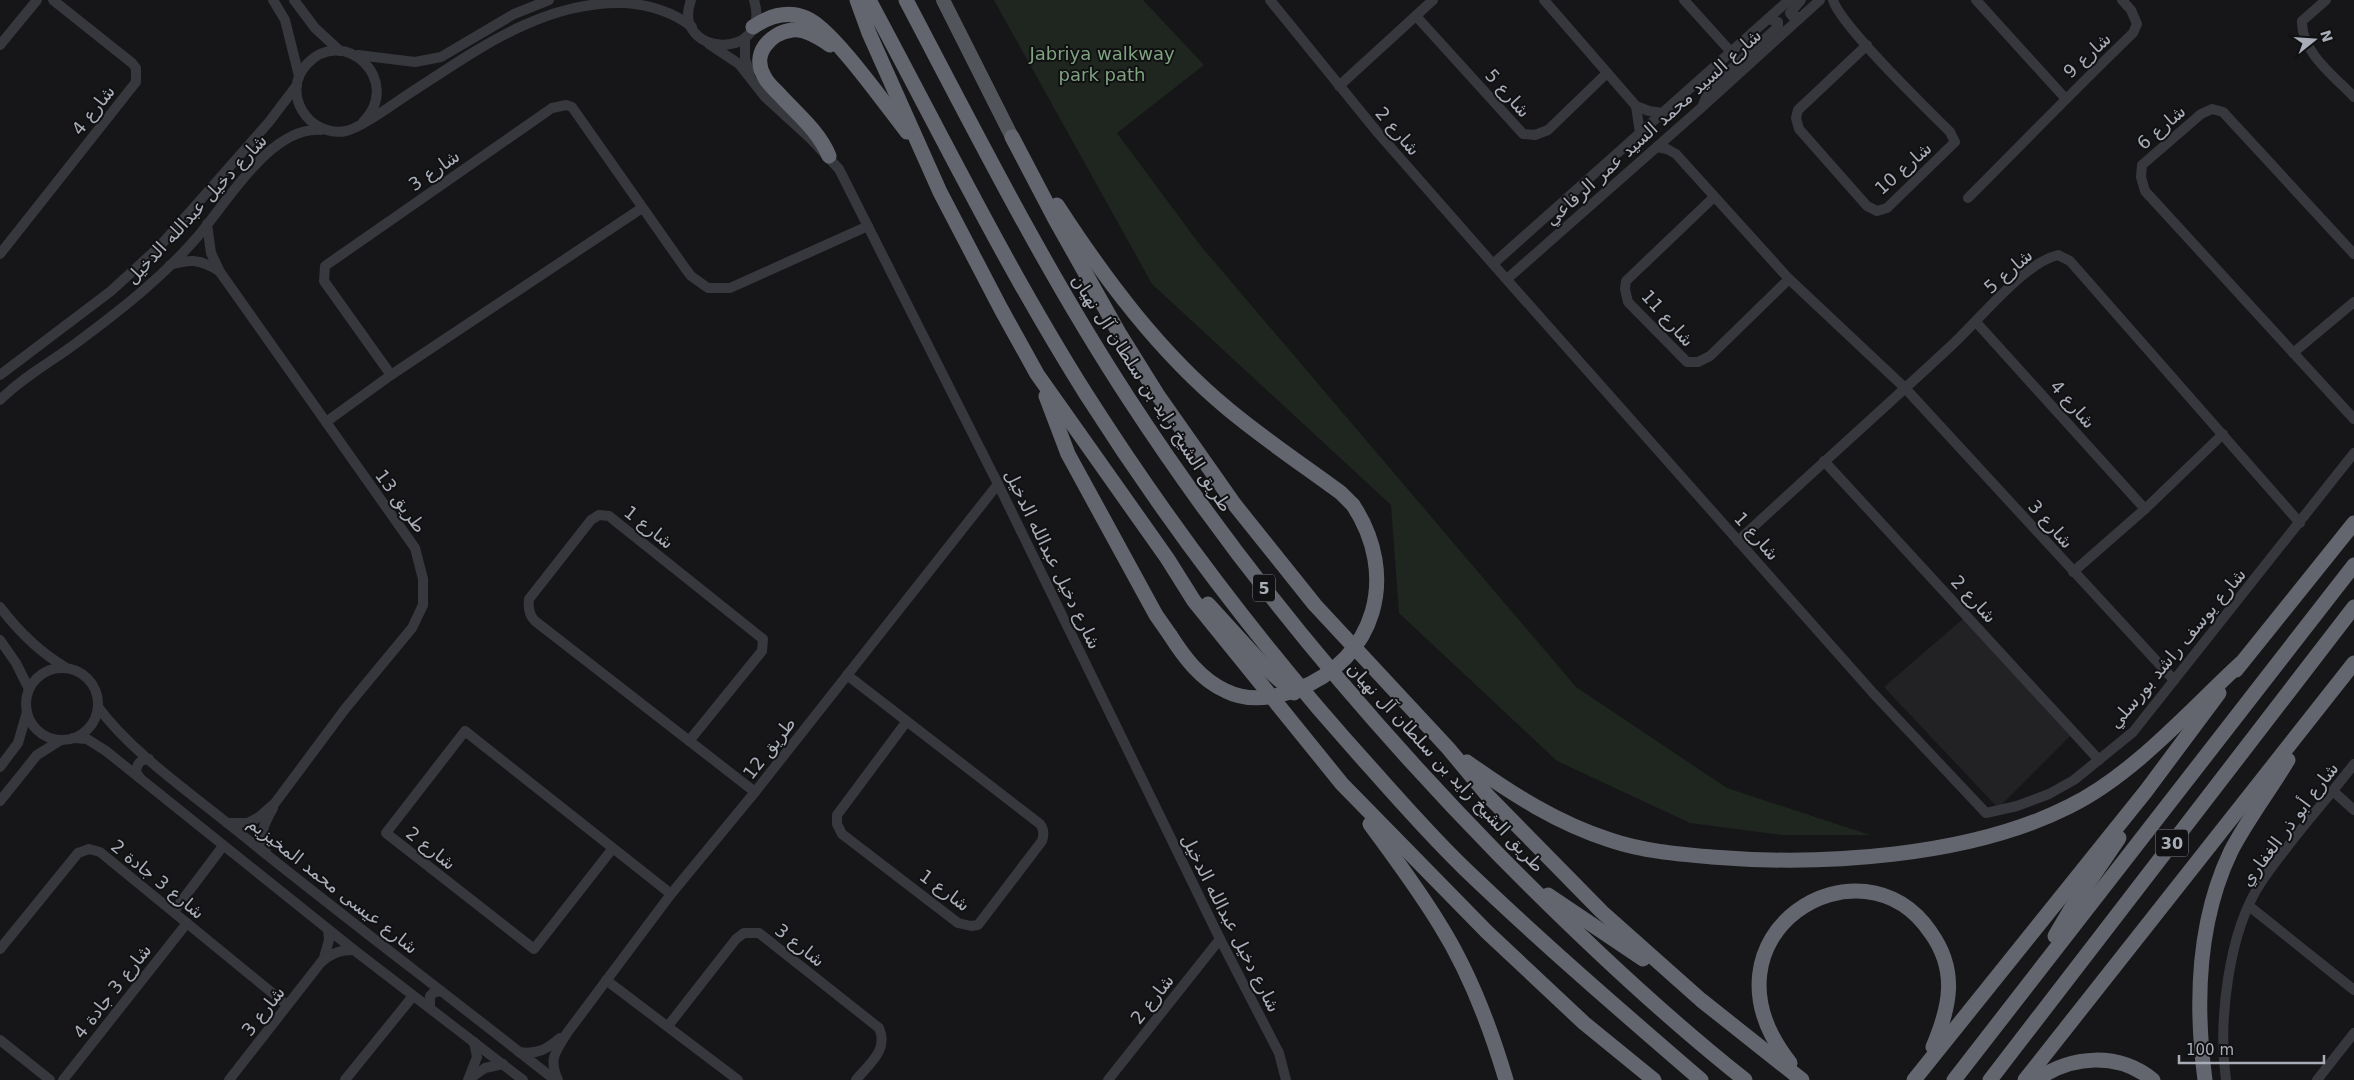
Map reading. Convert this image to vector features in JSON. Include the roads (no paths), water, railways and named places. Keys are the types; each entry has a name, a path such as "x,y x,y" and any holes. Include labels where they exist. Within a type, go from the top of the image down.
{"highway":[{"path":"858,0 869,33 948,209 1037,374 1194,601 1342,784 1420,894 1452,944 1488,1022 1506,1080"},
{"name":"5","path":"869,0 1006,255 1084,391 1166,513 1244,619 1333,726 1463,866 1548,946 1701,1080"},
{"name":"طريق الشيخ زايد بن سلطان آل نهيان","path":"906,0 1034,242 1128,397 1218,529 1321,660 1397,748 1592,949 1745,1080"},
{"path":"749,32 774,16 798,15 812,21 823,29 920,149"},
{"path":"829,156 816,133 763,76 759,59 764,46 771,38 783,31 796,29 820,38 844,54"},
{"path":"1012,137 1097,267 1165,349 1227,409 1341,492 1353,505 1372,540 1377,561 1378,582 1368,624 1358,644 1326,675 1310,685 1286,694 1259,698 1244,697 1227,692 1208,681 1183,655 1156,615 1068,454 1037,374"},
{"path":"1012,137 1055,220 1119,333 1157,394 1236,505 1315,605 1448,748 1488,796 1602,912 1701,1000 1802,1080"},
{"path":"1914,1080 2146,791 2241,663 2354,524"},
{"path":"1166,558 1267,669 1333,726"},
{"name":"30","path":"1954,1080 2354,566"},
{"name":"30","path":"1990,1080 2354,607"},
{"path":"1448,748 1502,788 1549,815 1612,841 1678,854 1733,859 1794,860 1866,856 1975,839 2025,824 2070,806 2098,790 2131,765 2241,663"},
{"path":"2025,1080 2354,663"},
{"path":"2205,1080 2200,989 2207,923 2216,890 2232,850 2332,691"},
{"path":"1342,784 1487,932 1584,1023 1654,1080"},
{"path":"2031,979 2072,907 2127,827 2146,791"},
{"path":"1518,874 1701,1000"},
{"path":"1802,1080 1777,1047 1765,1024 1758,998 1760,970 1768,944 1787,918 1813,901 1840,893 1868,893 1893,900 1910,910 1924,923 1939,946 1948,973 1949,999 1942,1027 1927,1064"},
{"path":"2036,1080 2063,1065 2092,1059 2125,1065 2142,1072 2153,1080"}],"main road":[{"path":"943,0 1012,137"}],"street":[{"path":"0,46 37,0"},
{"name":"شارع 4","path":"0,254 136,82 138,75 132,63 54,0"},
{"path":"273,0 285,20 298,81 297,100 303,114 314,124 327,131 346,131 504,34 541,15 560,9 596,3 635,4 668,12 692,27"},
{"path":"294,0 316,28 340,51"},
{"path":"298,81 306,65 316,57 328,52 340,51 401,61 430,60 452,52 514,14 549,0"},
{"path":"691,0 688,11 692,27"},
{"name":"شارع دخيل عبدالله الدخيل","path":"752,78 745,58 749,32 756,13 754,0"},
{"name":"شارع 2","path":"1271,0 1339,86 1507,279"},
{"path":"1339,86 1433,0"},
{"path":"1544,0 1636,106 1649,111 1663,113"},
{"name":"شارع السيد محمد السيد عمر الرفاعي","path":"1493,264 1789,0"},
{"path":"1800,17 1793,17 1790,13 1801,0"},
{"name":"شارع 9","path":"1976,0 2065,98 2133,33 2137,24 2131,10 2122,0"},
{"path":"2326,0 2302,21 2302,35 2308,48 2354,97"},
{"path":"1688,1 1731,52"},
{"name":"شارع السيد محمد السيد عمر الرفاعي","path":"1507,279 1702,108 1816,3"},
{"name":"شارع 10","path":"1816,3 1825,6 1835,5 1867,45 1950,132 1955,142 1887,208 1877,211 1867,206 1799,129 1796,118 1798,110 1867,45"},
{"name":"شارع 5","path":"1416,16 1523,134 1534,135 1548,130 1607,73"},
{"path":"1702,108 1710,88 1778,27 1778,22 1768,19"},
{"name":"شارع دخيل عبدالله الدخيل","path":"692,27 696,34 725,53 752,78 765,97 829,156 839,169 998,484 1220,939 1279,1053 1286,1080"},
{"path":"709,44 724,46 749,32"},
{"path":"353,54 366,64 376,86 375,103 362,122"},
{"name":"شارع دخيل عبدالله الدخيل","path":"0,375 112,290 160,247 269,122 298,81"},
{"path":"1968,198 2004,164 2065,98"},
{"name":"شارع 3","path":"391,375 324,281 325,266 552,108 566,105 572,108 691,276 708,288 718,290 743,285 868,226"},
{"path":"1636,106 1640,133"},
{"name":"شارع 6","path":"2354,254 2223,112 2212,109 2201,114 2142,165 2141,177 2145,191 2354,419"},
{"name":"شارع دخيل عبدالله الدخيل","path":"0,400 14,386 78,342 127,304 169,265 208,224 259,161 273,148 297,133 314,130 327,131"},
{"path":"1673,132 1673,144 1676,154"},
{"path":"1656,147 1667,149 1676,154 1789,279 1905,388"},
{"name":"شارع 11","path":"1714,197 1626,281 1625,289 1628,302 1687,362 1698,362 1710,356 1789,279"},
{"path":"326,422 391,375 642,208"},
{"name":"طريق 13","path":"208,224 211,253 220,272 415,548 423,579 423,605 412,628 350,703 275,802 259,817 248,823 227,823"},
{"name":"شارع 5","path":"1738,541 1976,322 2028,269 2048,258 2058,255 2070,261 2300,523"},
{"name":"طريق 13","path":"169,265 185,261 204,262 220,272"},
{"name":"شارع 1","path":"1507,279 1874,694 1986,813"},
{"path":"2293,353 2354,302"},
{"name":"شارع 4","path":"1976,322 2145,509"},
{"name":"شارع 3","path":"1905,388 2174,680"},
{"path":"2073,572 2145,509 2223,434"},
{"name":"شارع يوسف راشد بورسلي","path":"1986,813 2017,806 2049,794 2074,780 2133,732 2354,453"},
{"name":"شارع 2","path":"1824,461 2099,760"},
{"name":"طريق 12","path":"557,1080 552,1064 566,1033 671,894 755,792 998,484"},
{"name":"شارع 1","path":"689,741 762,651 763,639 609,516 599,515 591,520 529,598 530,615 534,621 689,741 755,792"},
{"path":"0,607 27,639 40,651 65,668"},
{"path":"0,640 16,663 29,689"},
{"path":"0,767 18,743 26,712 26,700 29,689 44,672 54,668 65,668 80,672 89,679 95,688 98,707 90,727 73,738 61,740 49,738 39,732 31,723 26,712"},
{"name":"شارع 1","path":"847,675 907,721 1040,824 1043,830 1042,841 978,925 971,926 958,923 842,834 837,824 837,815 907,721"},
{"name":"شارع عيسى محمد المخيزيم","path":"98,707 110,722 149,759 227,823 557,1080"},
{"name":"شارع 2","path":"613,848 534,949 386,833 465,731 613,848 671,894"},
{"name":"شارع عيسى محمد المخيزيم","path":"73,738 87,739 96,744 354,950 523,1080"},
{"path":"0,801 37,755 61,740"},
{"path":"140,778 136,772 137,765 142,760 149,759"},
{"name":"شارع أبو ذر الغفاري","path":"2226,1080 2223,1025 2227,985 2236,945 2249,906 2261,882 2354,764"},
{"path":"2332,791 2354,810"},
{"name":"طريق 13","path":"268,855 262,844 261,834 275,802"},
{"path":"174,912 223,846"},
{"name":"شارع 3 جادة 2","path":"0,949 78,853 89,849 100,852 287,1005"},
{"path":"2249,906 2354,990"},
{"name":"شارع 3 جادة 4","path":"63,1080 187,923"},
{"name":"شارع 3","path":"322,962 329,940 328,929"},
{"name":"شارع 3","path":"668,1026 736,939 744,933 759,933 878,1028 882,1036 883,1045 856,1080"},
{"name":"شارع 2","path":"1108,1080 1220,939"},
{"name":"شارع 3","path":"229,1080 322,962 331,954 341,950 354,950"},
{"path":"606,980 738,1080"},
{"path":"430,1008 430,996 441,991"},
{"path":"345,1080 413,996"},
{"name":"طريق 12","path":"520,1052 536,1053 544,1050 566,1033"},
{"path":"2318,1080 2354,1033"},
{"path":"0,1040 50,1080"},
{"path":"468,1080 477,1057 474,1042"},
{"path":"468,1080 485,1068 503,1064"}],"park label":[{"name":"Jabriya walkway park path","path":"1102,63"}]}
